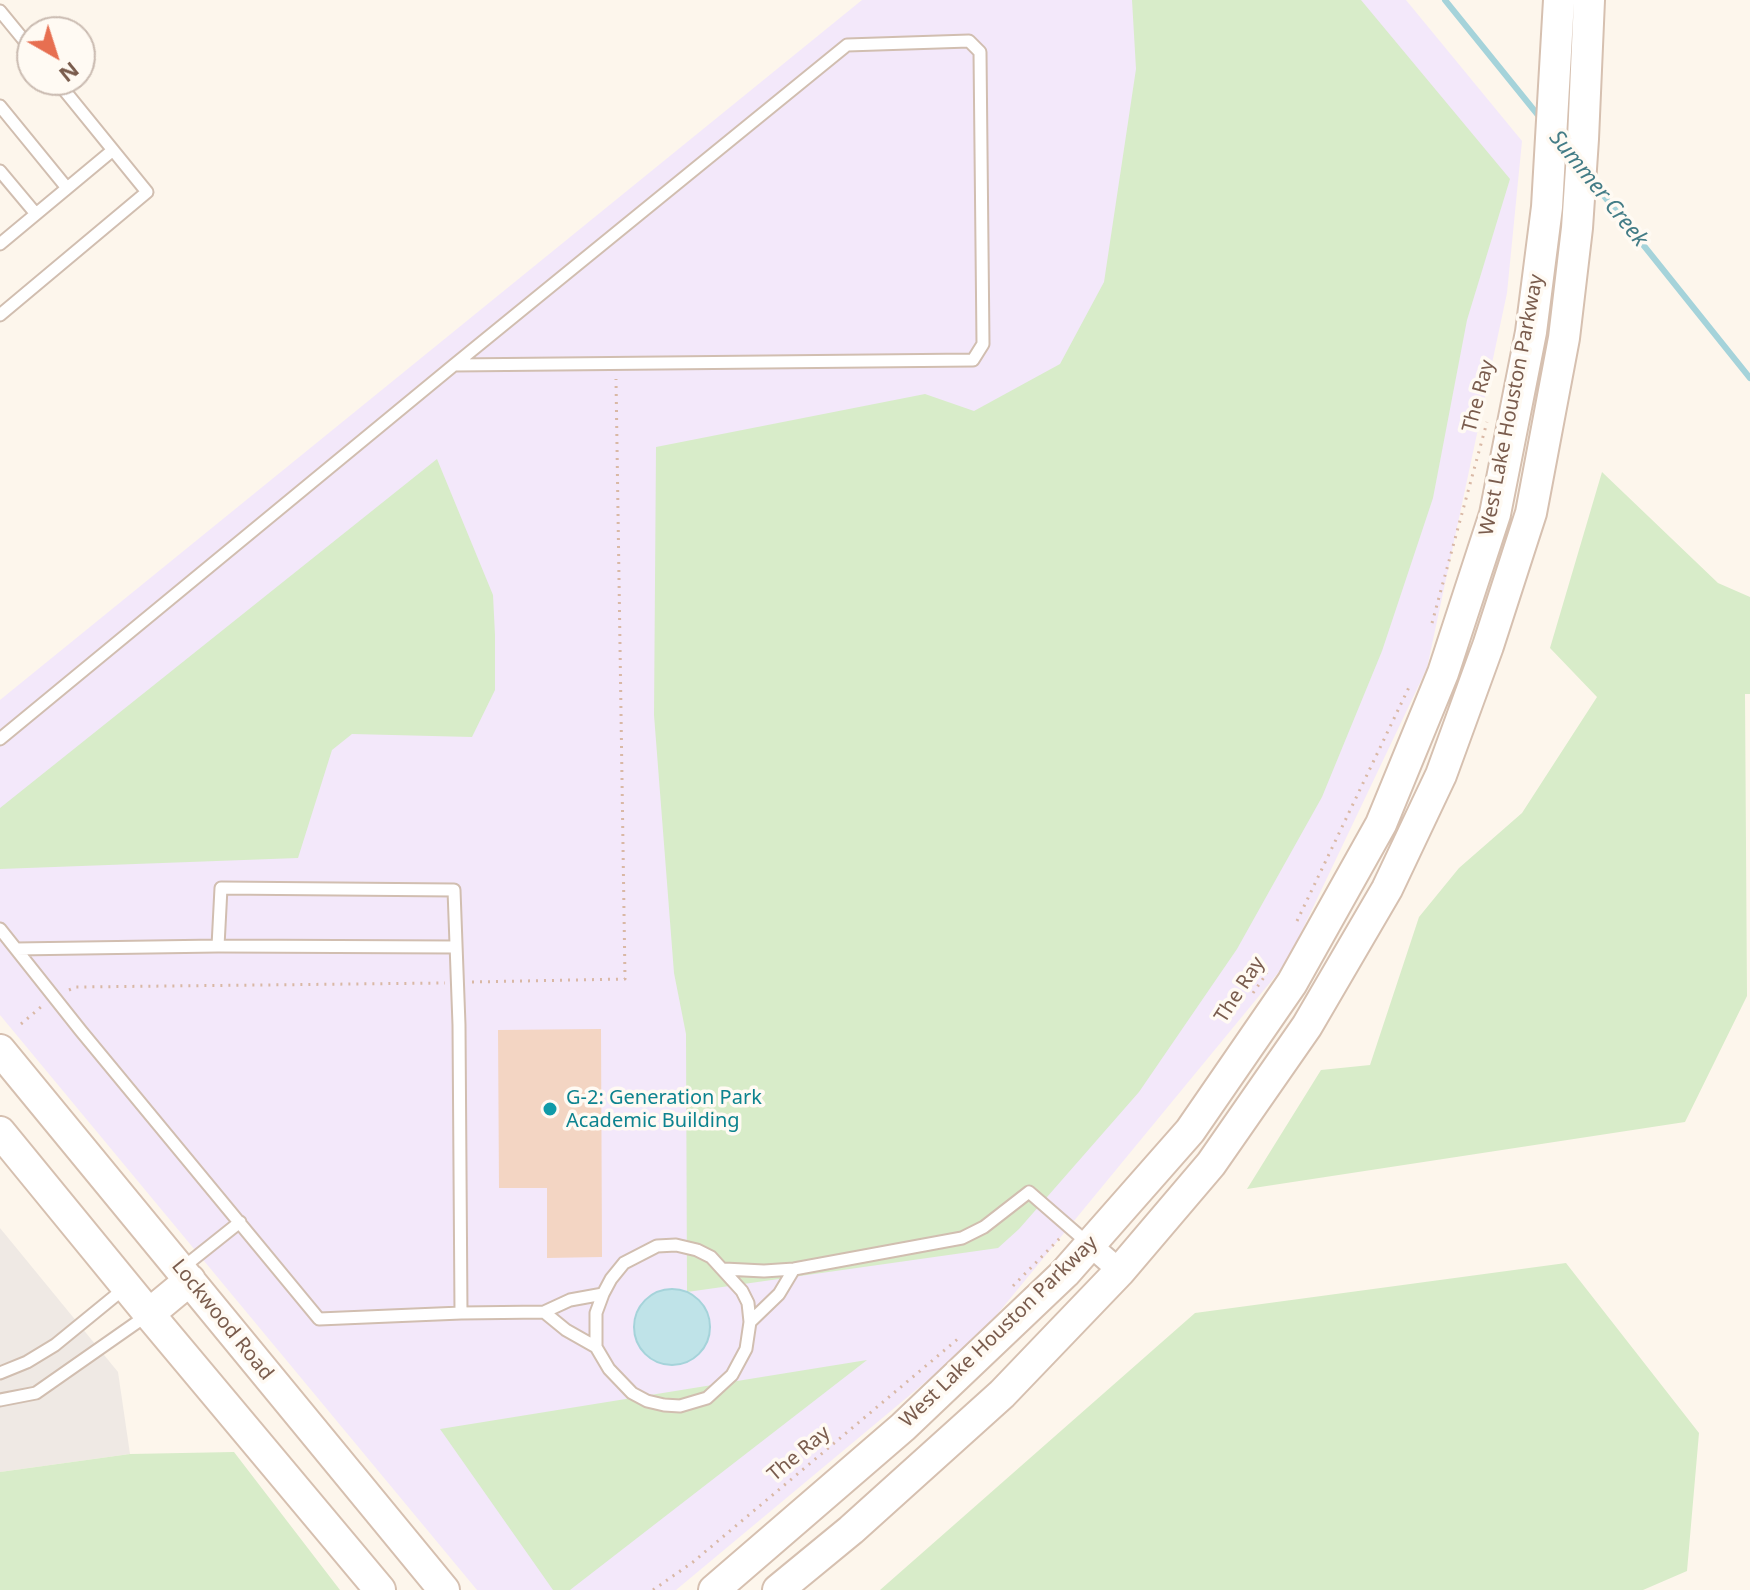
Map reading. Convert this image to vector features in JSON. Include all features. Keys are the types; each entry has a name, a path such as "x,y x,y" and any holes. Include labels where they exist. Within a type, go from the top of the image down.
{"main road":[{"name":"West Lake Houston Parkway","path":"714,1590 903,1427 1065,1273 1080,1236 1190,1131 1292,983 1381,824 1443,673 1495,514 1531,332 1547,207 1559,0"},
{"name":"West Lake Houston Parkway","path":"778,1590 851,1530 1002,1394 1120,1271 1211,1164 1307,1026 1387,889 1435,789 1488,646 1531,513 1564,338 1577,228 1589,10"},
{"name":"Lockwood Road","path":"0,1050 444,1590"},
{"path":"0,1132 380,1590"},
{"path":"126,1286 179,1267"},
{"path":"149,1314 179,1267"}],"street":[{"path":"1080,1236 1120,1271"}],"lane":[{"path":"0,11 16,30"},
{"path":"0,739 454,365 847,45 969,41 980,52 983,344 973,360 454,365"},
{"path":"0,315 147,192 69,96"},
{"path":"0,106 67,188"},
{"path":"0,244 113,150"},
{"path":"0,171 36,214"},
{"path":"218,946 221,888 454,890 461,1313"},
{"path":"0,929 319,1319 544,1312 570,1300 603,1294"},
{"path":"16,949 456,947"},
{"path":"724,1269 794,1269 962,1238 984,1227 1029,1192 1080,1236"},
{"path":"179,1267 240,1222"},
{"path":"544,1312 566,1330 596,1347 609,1369 632,1393 647,1401 680,1406 707,1398 732,1375 746,1349 750,1322 748,1303 742,1291 711,1257 676,1245 657,1246 624,1263 611,1279 596,1313 596,1347"},
{"path":"750,1322 779,1294 794,1269"},
{"path":"0,1373 27,1362 55,1345 126,1286"},
{"path":"0,1400 36,1393 149,1314"}],"path":[{"path":"21,1024 54,997 76,987 625,979 616,364"},
{"name":"The Ray","path":"1430,628 1488,415"},
{"path":"1295,925 1415,673"},
{"name":"The Ray","path":"1250,999 1273,964"},
{"path":"1007,1293 1080,1236"},
{"name":"The Ray","path":"653,1590 693,1562 966,1333"}],"shaded area":[{"path":"862,0 1406,0 1522,141 1507,293 1427,668 1287,962 976,1340 676,1590 477,1590 0,1015 0,700"},
{"path":"0,1228 118,1372 130,1454 0,1472"}],"green space":[{"path":"1132,0 1361,0 1510,179 1467,320 1433,498 1382,651 1322,797 1237,949 1139,1092 1019,1229 998,1248 687,1292 686,1034 674,973 654,715 656,447 925,394 974,411 1060,364 1104,282 1136,69"},
{"path":"437,459 493,595 495,690 472,737 352,734 332,750 298,858 0,869 0,808"},
{"path":"1602,472 1718,583 1750,597 1750,694 1745,694 1747,996 1685,1122 1247,1189 1321,1070 1370,1065 1419,917 1459,868 1522,813 1597,697 1550,648"},
{"path":"1566,1263 1699,1433 1687,1571 1643,1590 880,1590 1195,1313"},
{"path":"867,1360 570,1590 553,1590 440,1429"},
{"path":"234,1452 340,1590 0,1590 0,1472 130,1454"}],"water":[{"path":"665,1289 679,1289 693,1295 704,1306 710,1327 707,1342 699,1354 679,1365 665,1365 651,1359 640,1348 634,1334 634,1320 640,1306 651,1295"}],"building":[{"name":"G-2: Generation Park Academic Building","path":"601,1029 602,1257 547,1258 547,1188 499,1188 498,1030"}],"waterway":[{"name":"Summer Creek","path":"1445,0 1542,120"},
{"name":"Summer Creek","path":"1592,181 1750,378"}],"place":[{"name":"G-2: Generation Park Academic Building","path":"550,1109"}]}
